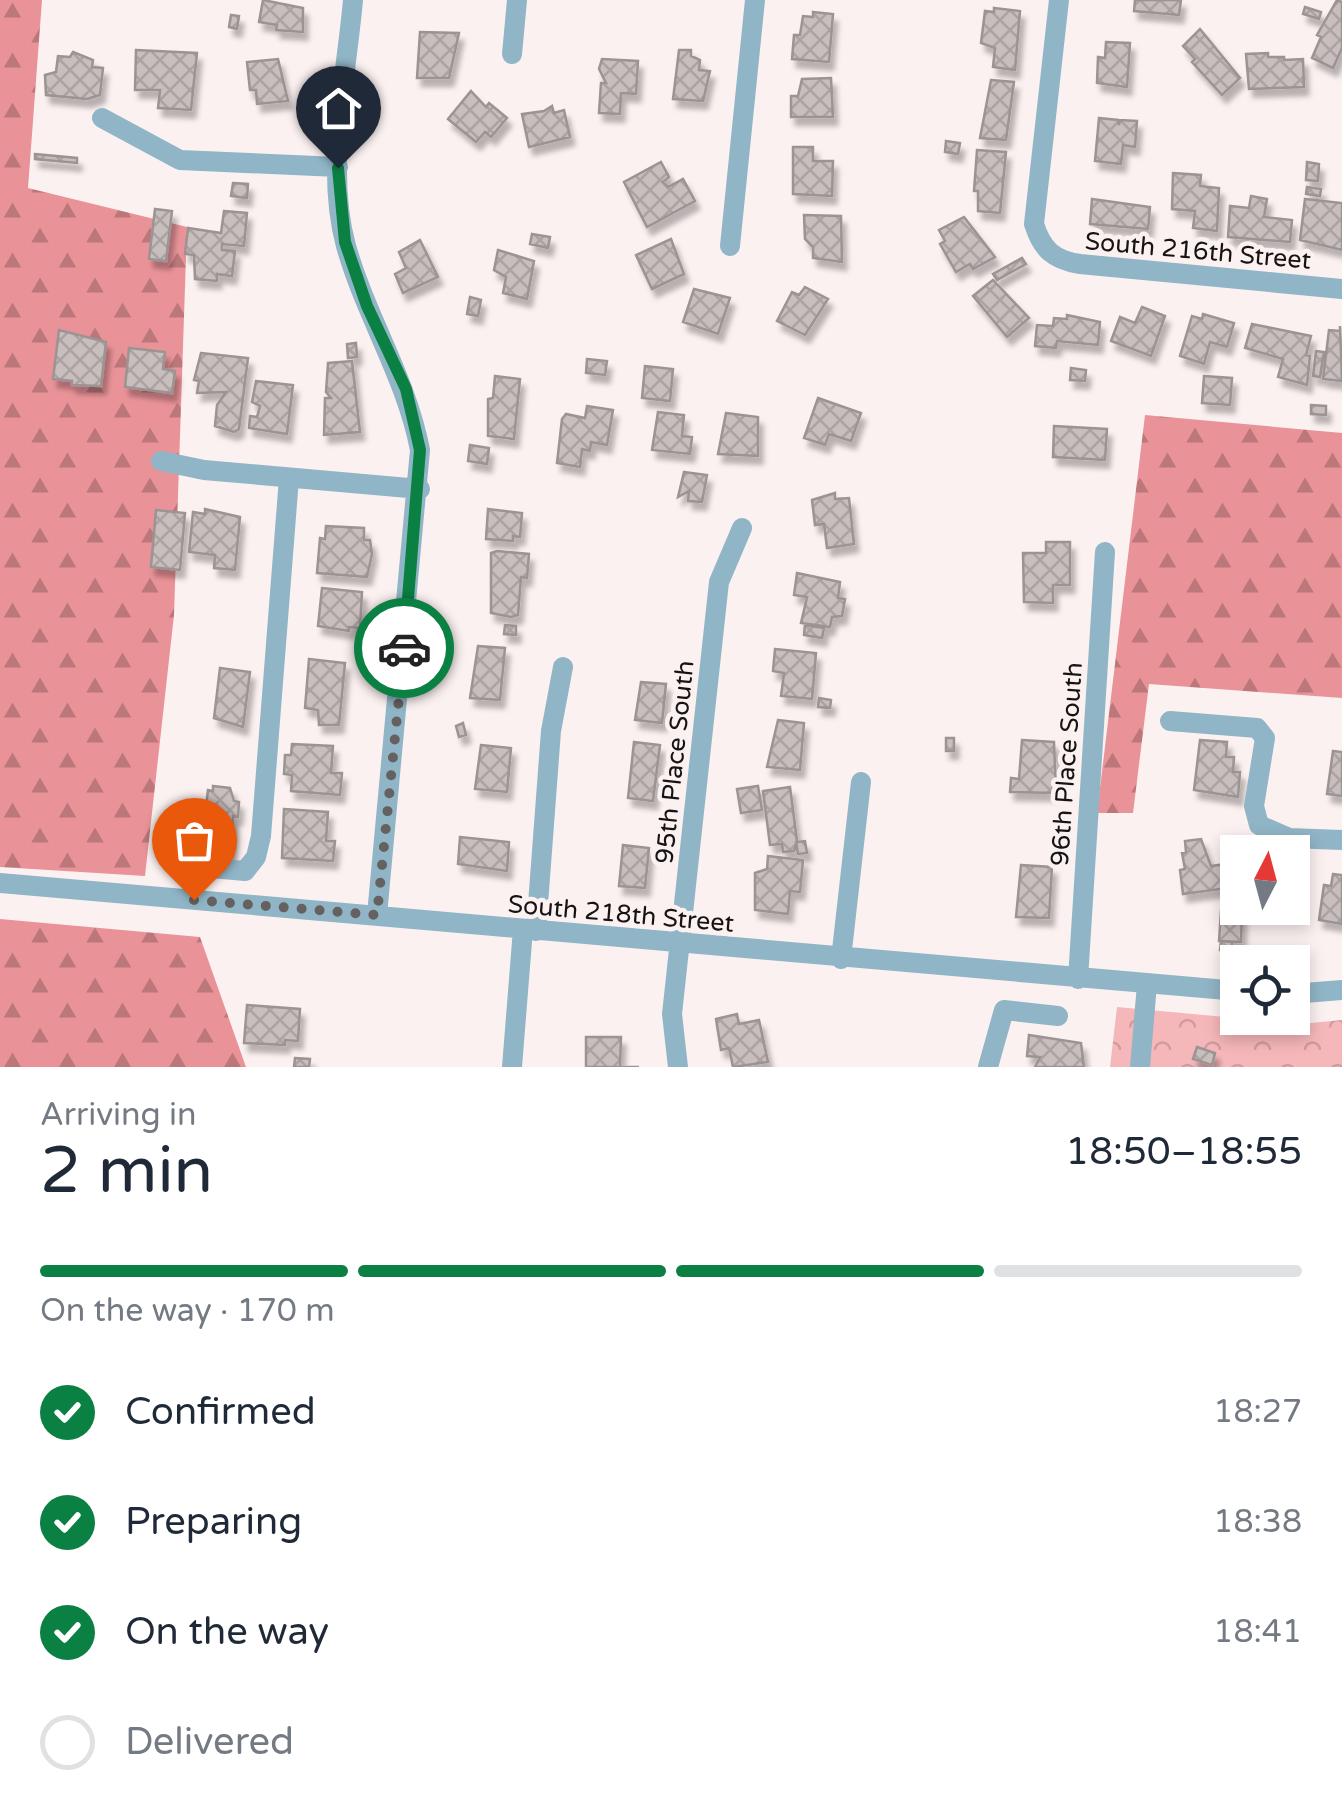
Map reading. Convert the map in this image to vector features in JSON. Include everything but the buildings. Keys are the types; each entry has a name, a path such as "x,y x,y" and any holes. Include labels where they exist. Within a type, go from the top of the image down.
{"street":[{"path":"353,0 338,168 345,242 367,306 406,389 420,450 420,490 377,915"},
{"path":"512,54 517,0"},
{"path":"730,246 755,0"},
{"name":"South 216th Street","path":"1059,0 1034,224 1040,243 1051,255 1080,264 1342,288"},
{"path":"102,118 180,160 338,168"},
{"path":"160,461 420,490"},
{"path":"200,867 244,871 256,856 261,836 289,478"},
{"name":"95th Place South","path":"678,1067 672,1014 719,582 742,528"},
{"name":"96th Place South","path":"1078,979 1105,552"},
{"path":"512,1067 551,731 563,668"},
{"path":"1170,722 1257,728 1265,738 1254,806 1259,825 1289,838 1342,840"},
{"path":"841,958 861,782"},
{"name":"South 218th Street","path":"0,883 678,945 1220,989"},
{"path":"1140,1067 1147,984"},
{"path":"1310,993 1342,990"},
{"path":"988,1067 1004,1010 1058,1016"}],"green space":[{"path":"0,0 42,0 28,188 187,227 174,615 145,876 0,867"},
{"path":"1145,415 1342,433 1342,698 1149,684 1133,813 1097,813"},
{"path":"0,919 200,937 246,1067 0,1067"},
{"path":"1117,1007 1220,1017 1220,1035 1310,1035 1310,1023 1342,1020 1342,1067 1110,1067"}],"way so far":[{"path":"194,900 377,915 404,648"}],"route":[{"path":"338,168 338,201 345,242 367,306 406,389 420,450 420,490 404,648"}]}
